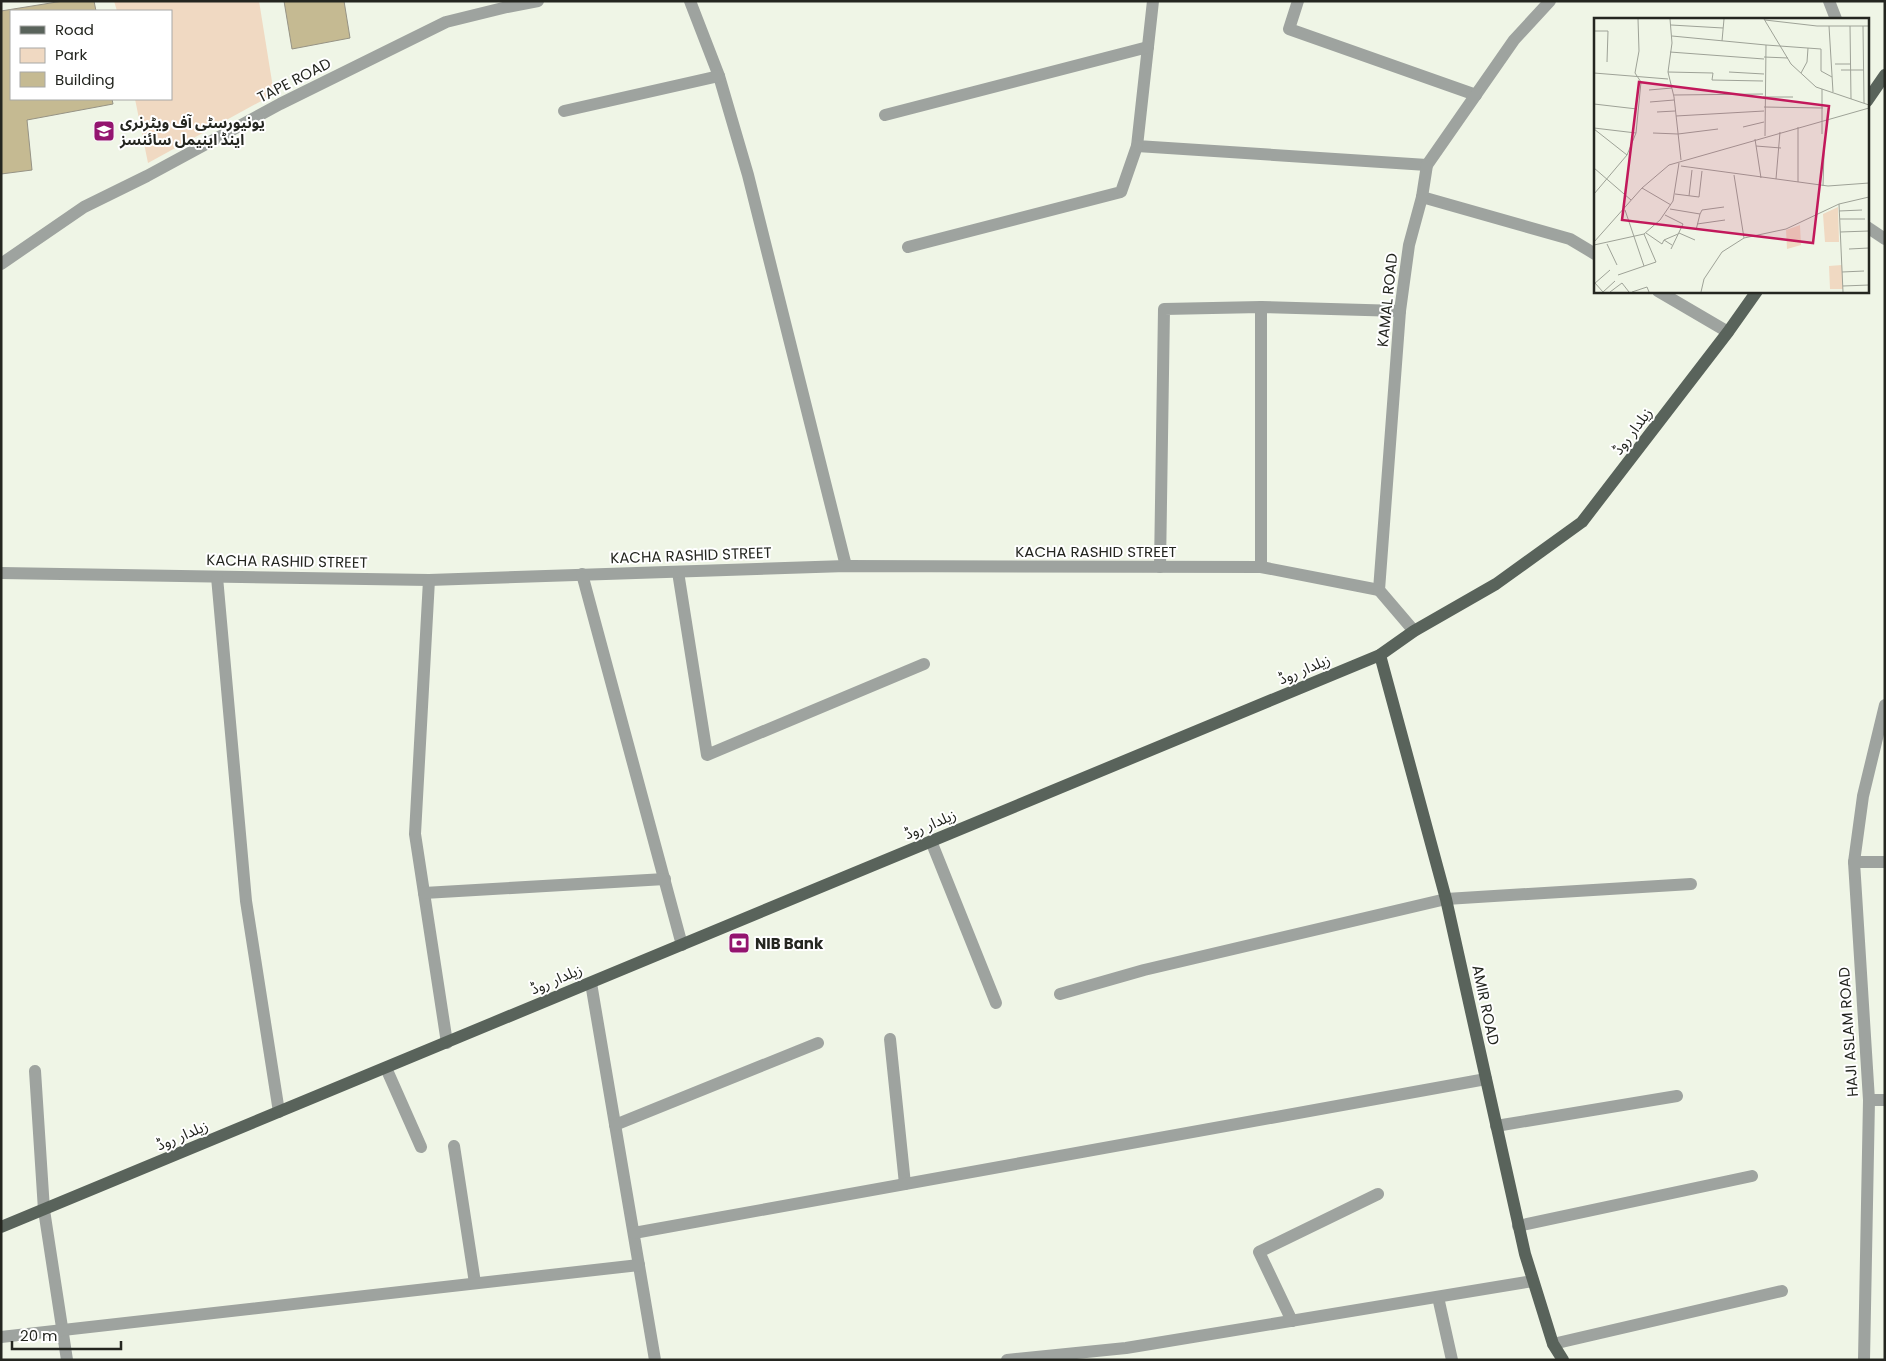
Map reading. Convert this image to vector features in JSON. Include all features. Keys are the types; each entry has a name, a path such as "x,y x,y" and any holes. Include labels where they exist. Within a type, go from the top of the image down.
{"main road":[{"path":"1868,98 1885,75"},
{"name":"زیلدار روڈ","path":"1,1227 1380,655 1414,631 1496,584 1582,522 1728,332 1756,292"},
{"name":"AMIR ROAD","path":"1380,655 1446,899 1518,1226 1553,1344 1564,1360"}],"street":[{"name":"TAPE ROAD","path":"1,264 84,207 280,104 446,22 538,1"},
{"path":"690,1 719,76 748,175 846,566"},
{"path":"908,247 1121,192 1138,146 1153,1"},
{"path":"1298,1 1289,29 1476,95"},
{"name":"KAMAL ROAD","path":"1379,590 1400,311 1409,245 1422,197 1427,165 1514,40 1550,1"},
{"path":"1829,1 1836,18"},
{"path":"885,114 1148,47"},
{"path":"564,111 719,76"},
{"path":"1138,146 1427,165"},
{"path":"1422,197 1570,239 1594,253"},
{"path":"1868,228 1885,240"},
{"path":"1660,292 1728,332"},
{"path":"1160,567 1164,309 1261,307 1400,311"},
{"path":"1261,307 1261,567"},
{"name":"KACHA RASHID STREET","path":"1,573 429,580 846,566 1261,567 1379,590"},
{"path":"678,572 707,755 924,664"},
{"path":"582,574 682,945"},
{"path":"217,577 246,901 278,1112"},
{"path":"429,580 415,834 447,1042"},
{"path":"1379,590 1414,631"},
{"name":"HAJI ASLAM ROAD","path":"1864,1360 1869,1100 1854,862 1863,796 1885,706"},
{"path":"931,841 996,1004"},
{"path":"1854,862 1885,862"},
{"path":"424,892 665,879"},
{"path":"1060,994 1144,970 1446,899 1691,884"},
{"path":"590,983 655,1360"},
{"path":"890,1040 905,1184"},
{"path":"615,1124 818,1043"},
{"path":"386,1068 421,1146"},
{"path":"35,1071 44,1210 67,1360"},
{"path":"634,1234 1486,1079"},
{"path":"1496,1126 1677,1096"},
{"path":"1869,1100 1885,1100"},
{"path":"454,1146 475,1283"},
{"path":"1518,1226 1752,1176"},
{"path":"1292,1321 1259,1252 1378,1194"},
{"path":"1,1337 639,1265"},
{"path":"1007,1360 1126,1348 1533,1281"},
{"path":"1553,1344 1782,1291"},
{"path":"1438,1297 1452,1360"}],"green space":[{"path":"114,1 259,1 274,94 148,163 135,100 172,100 172,10 117,10"}],"building":[{"path":"63,1 94,1 96,10 10,10 10,100 112,100 113,104 27,120 32,170 1,174 1,11"},
{"path":"284,1 344,1 350,38 292,49"}],"place":[{"name":"یونیورسٹی آف ویٹرنری اینڈ اینیمل سائنسز","path":"104,131"},
{"name":"NIB Bank","path":"739,943"}]}
